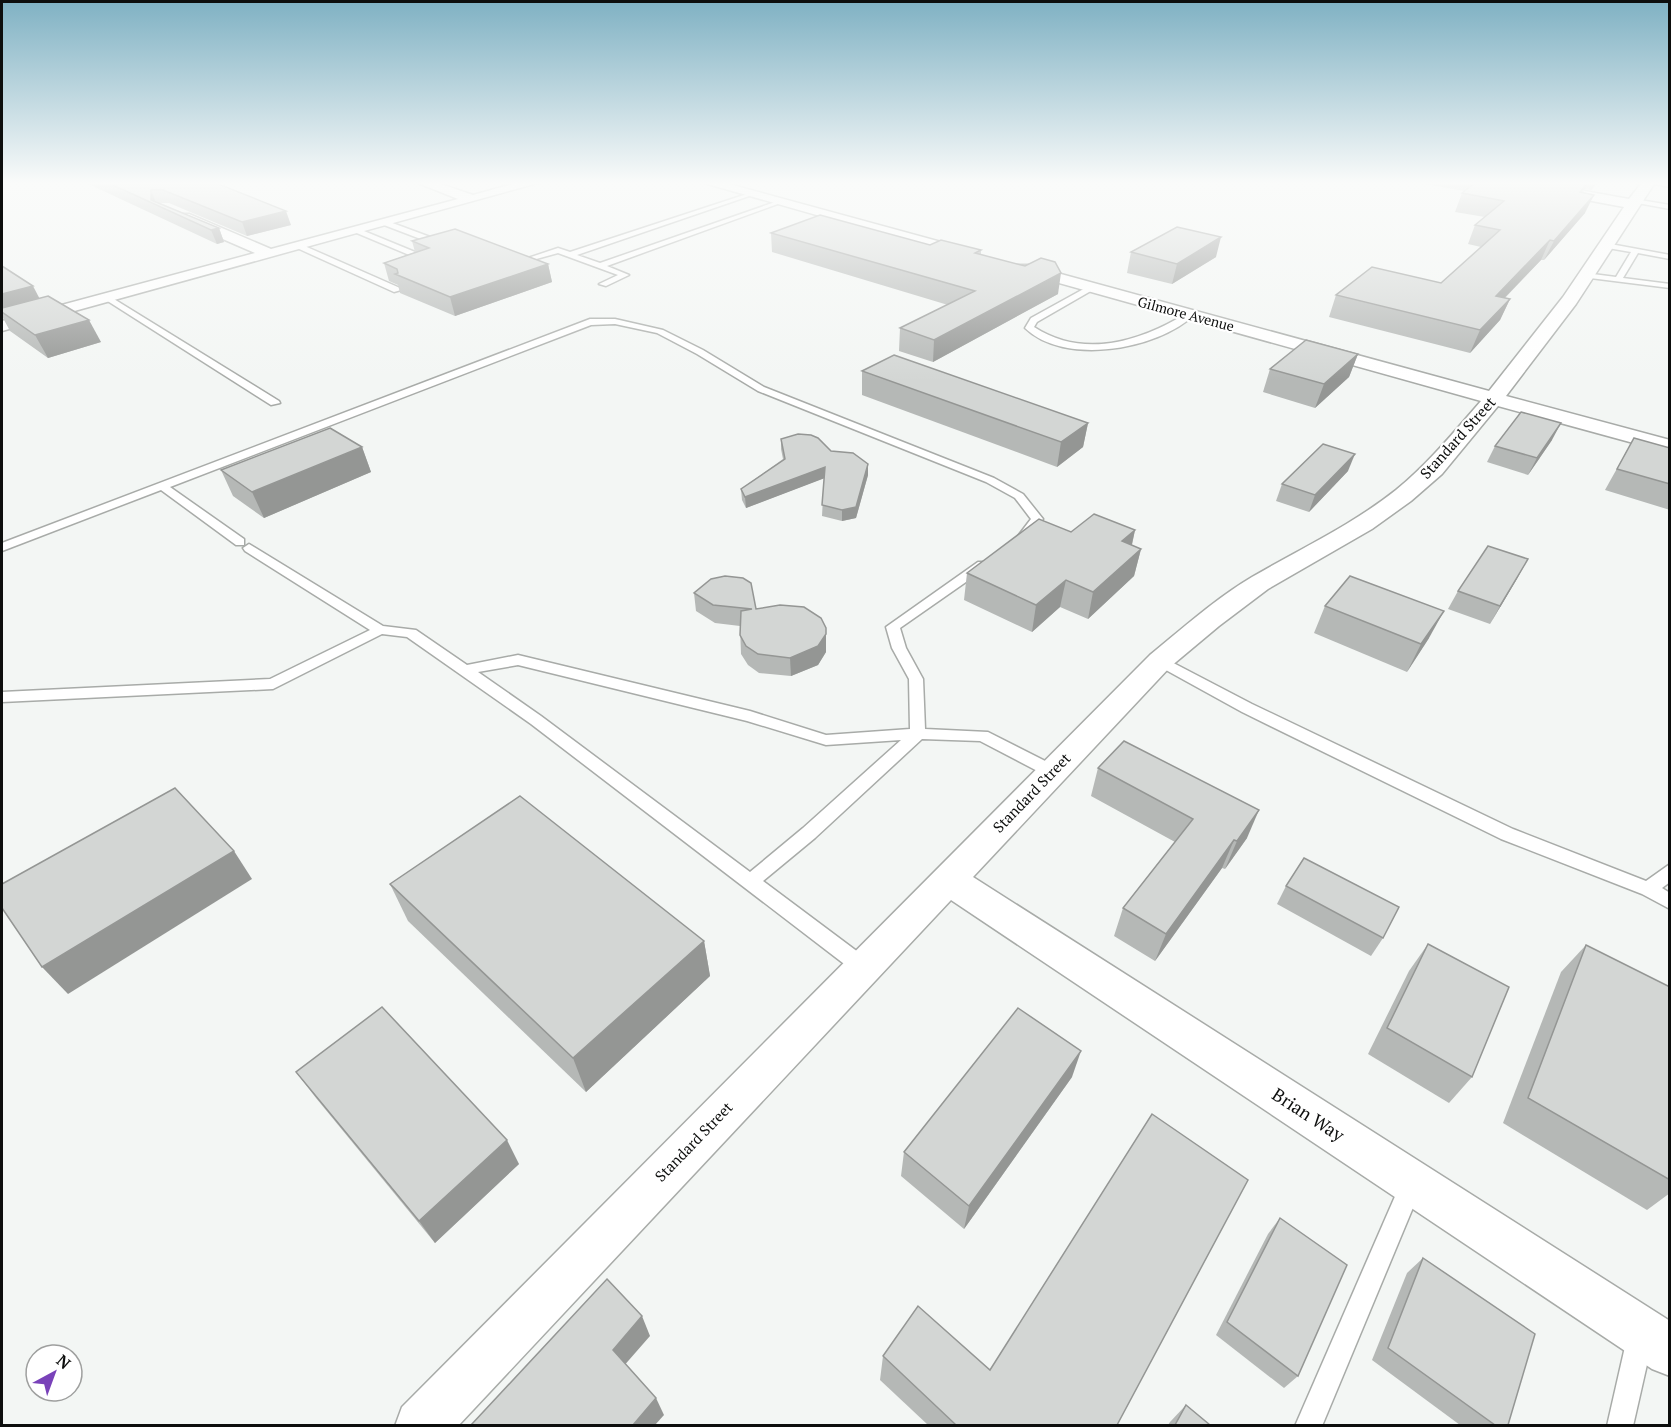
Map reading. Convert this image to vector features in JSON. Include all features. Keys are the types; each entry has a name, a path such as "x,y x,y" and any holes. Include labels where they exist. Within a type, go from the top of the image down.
{"street":[{"path":"255,248 270,254"},
{"path":"2,326 294,248"},
{"name":"Gilmore Avenue","path":"945,248 1670,447"},
{"name":"Standard Street","path":"421,1425 1160,661 1209,620 1259,584 1364,524 1403,496 1434,469 1494,398 1570,300 1616,248"},
{"name":"Brian Way","path":"947,879 1655,1341"}],"lane":[{"path":"304,248 397,290"},
{"path":"396,248 414,255 440,248"},
{"path":"570,255 592,248"},
{"path":"600,266 652,248"},
{"path":"529,259 558,250 625,275 603,284"},
{"path":"1611,256 1670,257"},
{"path":"1611,256 1618,279"},
{"path":"1611,256 1618,279"},
{"path":"1618,279 1670,286"},
{"path":"1092,288 1034,320 1029,328 1059,342 1084,347 1108,348 1167,329 1190,315"},
{"path":"109,298 275,404"},
{"path":"2,547 590,322 630,321 657,329 691,345 732,373 761,389 990,480 1019,496 1037,519 1025,535 1016,542"},
{"path":"162,486 245,545 380,630 411,633 466,670 863,967"},
{"path":"750,882 809,833 918,734 916,679 898,648 893,627 987,561"},
{"path":"2,697 273,684 380,630"},
{"path":"466,670 518,660 750,716 826,740 918,734 983,736 1053,772"},
{"path":"1160,661 1247,708 1508,834 1648,889 1670,902"},
{"path":"1648,889 1670,872"},
{"path":"1308,1425 1412,1183"},
{"path":"1620,1425 1655,1341"}],"building":[{"path":"429,248 504,248 548,264 450,297 395,274 398,273 397,269 384,263"},
{"path":"822,248 971,248 981,250 975,253 1025,266 1041,258 1055,262 1061,273 934,340 900,328 975,291"},
{"path":"1139,248 1204,248 1177,264 1131,252"},
{"path":"1480,248 1543,248 1496,296 1510,299 1480,330 1336,295 1372,267 1441,283"},
{"path":"2,266 33,286 2,294"},
{"path":"48,296 89,320 35,335 2,312 2,308"},
{"path":"1306,340 1358,354 1324,384 1270,369"},
{"path":"894,355 1088,423 1061,442 862,371"},
{"path":"1521,412 1561,423 1537,458 1495,446"},
{"path":"330,428 362,447 252,492 221,470"},
{"path":"798,434 818,438 831,451 853,453 868,464 856,507 842,510 822,505 825,467 745,497 741,489 785,459 781,439"},
{"path":"1634,438 1670,448 1670,484 1617,469"},
{"path":"1323,444 1355,454 1315,495 1282,484"},
{"path":"1094,514 1135,530 1122,541 1141,549 1093,592 1066,580 1036,605 967,573 1039,519 1071,532"},
{"path":"1488,546 1528,559 1500,606 1458,591"},
{"path":"725,576 743,578 751,583 756,609 780,605 804,607 821,618 826,634 818,646 790,658 758,654 746,646 740,635 741,611 752,609 713,605 694,593 711,579"},
{"path":"1350,576 1444,611 1421,644 1325,606"},
{"path":"1124,741 1259,810 1237,841 1234,840 1166,934 1123,908 1193,819 1098,768"},
{"path":"175,788 234,851 42,967 2,908 2,884"},
{"path":"520,796 704,941 573,1058 390,884"},
{"path":"1304,858 1399,907 1383,938 1286,886"},
{"path":"1428,944 1509,987 1472,1077 1387,1028"},
{"path":"1586,945 1670,987 1670,1180 1528,1098"},
{"path":"382,1007 507,1140 419,1221 296,1072"},
{"path":"1018,1008 1081,1051 969,1206 904,1152"},
{"path":"1152,1114 1248,1180 1117,1425 955,1425 883,1356 918,1306 990,1370"},
{"path":"1280,1218 1347,1265 1298,1376 1227,1322"},
{"path":"1423,1258 1535,1334 1508,1425 1495,1425 1388,1348"},
{"path":"607,1279 642,1316 613,1350 656,1398 633,1425 471,1425"},
{"path":"1186,1405 1210,1425 1175,1425"}]}
